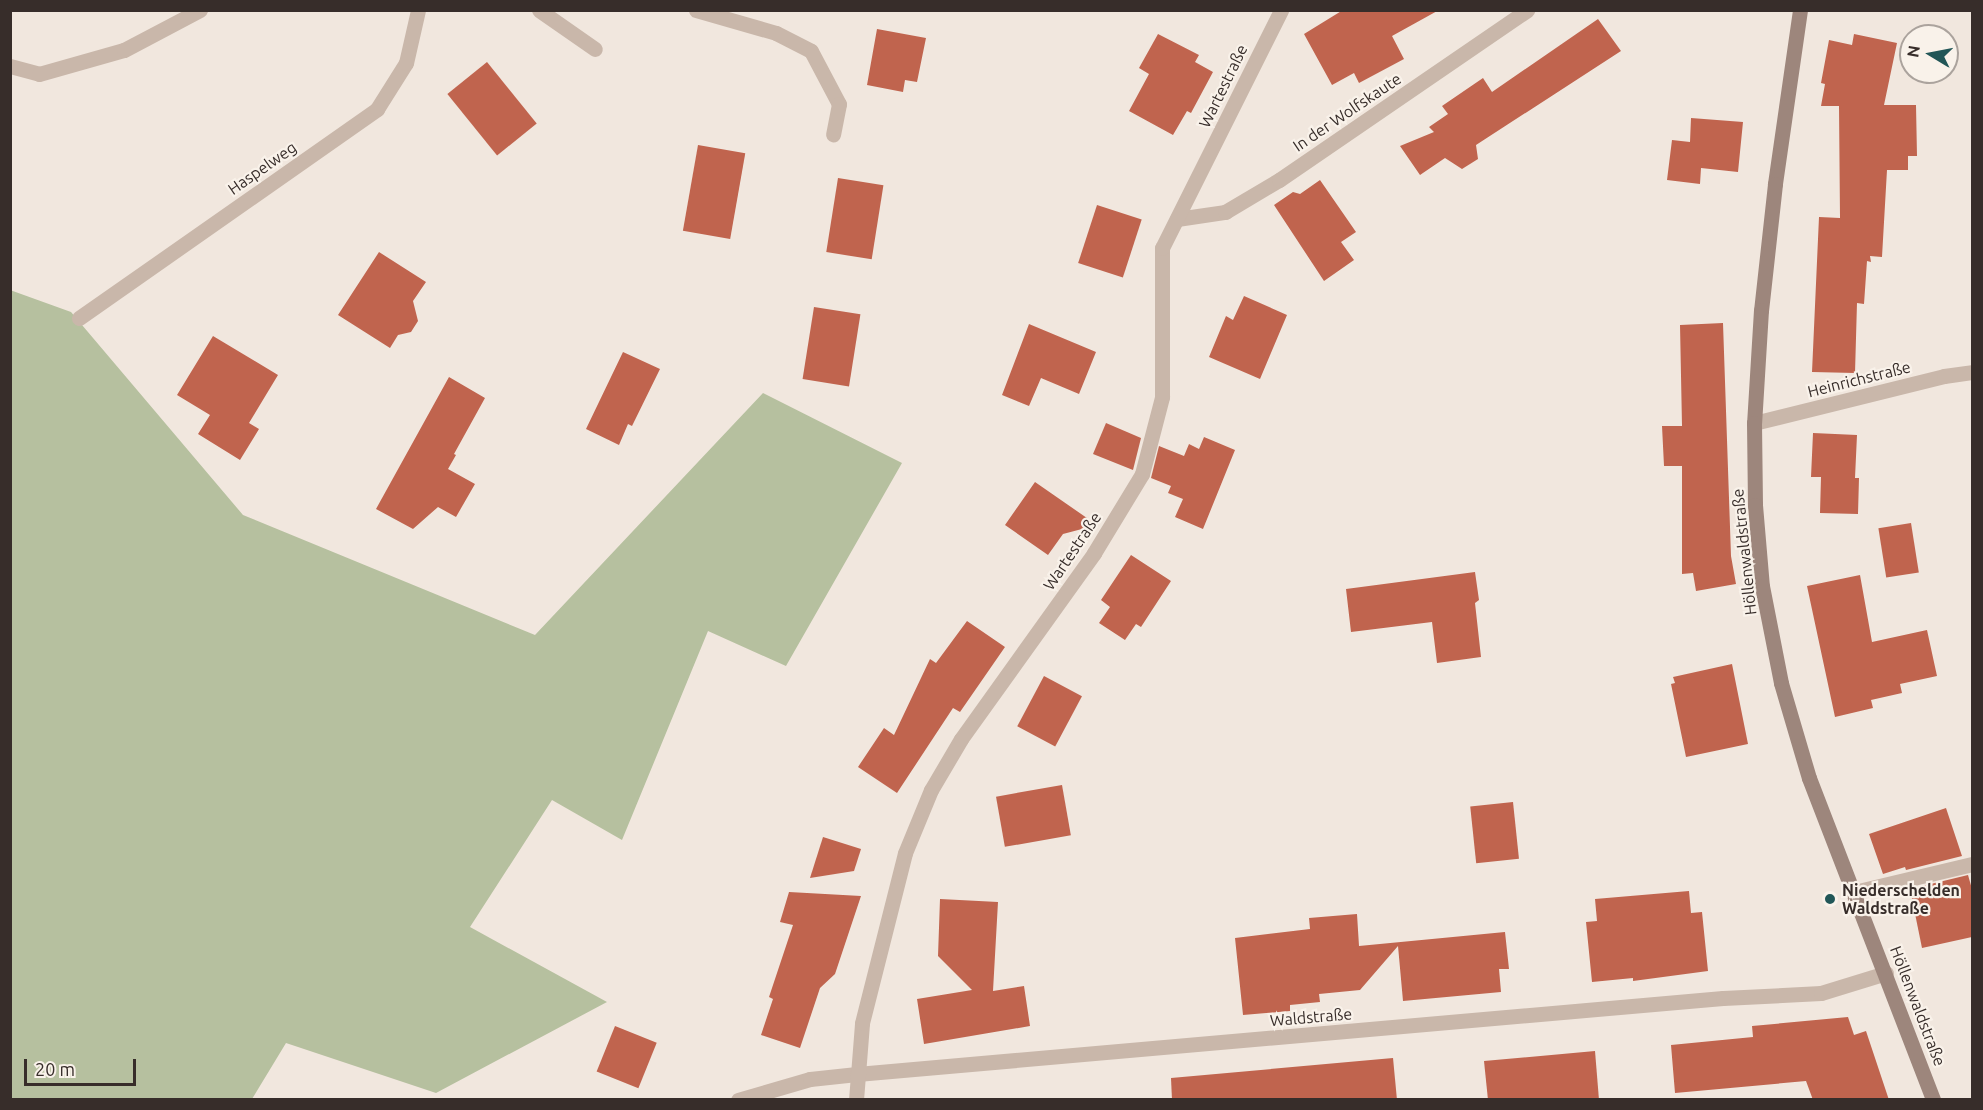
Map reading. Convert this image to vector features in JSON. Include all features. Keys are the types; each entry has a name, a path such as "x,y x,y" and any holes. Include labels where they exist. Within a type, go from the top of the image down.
{"street":[{"path":"10,66 39,74 124,50 200,10"},
{"name":"Haspelweg","path":"79,318 377,109 406,63 418,10"},
{"path":"539,10 595,49"},
{"path":"696,10 776,33 812,51 839,104 833,134"},
{"name":"Wartestraße","path":"856,1100 862,1023 905,854 931,790 961,740 1094,553 1142,474 1162,397 1162,248 1281,10"},
{"name":"In der Wolfskaute","path":"1177,219 1225,212 1280,180 1527,10"},
{"name":"Höllenwaldstraße","path":"1800,10 1774,184 1761,310 1754,423 1755,505 1762,586 1781,683 1809,778 1933,1100"},
{"name":"Heinrichstraße","path":"1754,423 1944,376 1972,372"},
{"path":"1854,892 1972,864"},
{"name":"Waldstraße","path":"738,1100 810,1079 1700,1000 1821,993 1886,973"}],"green space":[{"path":"10,290 71,312 243,515 535,635 763,393 902,463 786,666 708,631 622,840 552,800 470,927 607,1002 436,1093 286,1043 252,1099 11,1099"}],"building":[{"path":"1343,10 1439,10 1392,36 1404,59 1359,83 1354,73 1332,85 1304,34"},
{"path":"1598,19 1621,51 1476,145 1478,159 1462,169 1445,158 1420,175 1400,146 1434,132 1429,127 1448,114 1442,106 1483,78 1492,92"},
{"path":"877,29 926,38 917,82 905,80 903,92 867,85"},
{"path":"1158,34 1199,55 1195,62 1213,72 1191,113 1187,111 1173,135 1129,111 1149,74 1139,68"},
{"path":"1854,34 1897,43 1884,105 1916,105 1917,156 1908,156 1908,170 1887,170 1882,257 1870,256 1871,262 1867,261 1864,304 1857,303 1855,373 1812,372 1819,217 1840,218 1839,106 1821,106 1825,84 1821,83 1829,40 1852,45"},
{"path":"487,62 537,123 497,155 447,94"},
{"path":"1691,118 1743,122 1738,172 1701,168 1700,184 1667,180 1672,140 1690,142"},
{"path":"698,145 745,153 730,239 683,231"},
{"path":"838,178 883,185 872,259 826,252"},
{"path":"1320,180 1356,232 1341,242 1354,260 1324,281 1274,205 1293,192 1300,194"},
{"path":"1097,205 1142,220 1123,278 1078,263"},
{"path":"379,252 426,282 413,301 418,321 411,332 398,335 390,348 338,315"},
{"path":"1244,296 1287,315 1260,379 1209,357 1226,316 1233,320"},
{"path":"814,307 860,314 849,386 803,379"},
{"path":"1723,323 1731,556 1736,584 1696,591 1693,573 1682,574 1682,466 1664,466 1662,426 1682,426 1680,325"},
{"path":"1029,324 1096,352 1079,394 1041,378 1029,406 1002,395"},
{"path":"213,336 278,375 249,423 259,429 240,460 198,434 210,415 177,395"},
{"path":"623,352 660,369 632,426 628,424 619,445 586,429"},
{"path":"449,377 485,398 448,469 475,484 456,517 438,507 413,529 376,509"},
{"path":"1106,423 1141,438 1133,470 1093,454"},
{"path":"1813,433 1857,435 1855,478 1859,478 1858,514 1820,513 1821,477 1811,477"},
{"path":"1204,437 1235,450 1203,529 1175,517 1183,499 1168,493 1171,486 1151,478 1159,446 1184,456 1189,444 1199,449"},
{"path":"1035,482 1097,525 1063,534 1048,555 1005,525"},
{"path":"1911,523 1919,572 1886,578 1878,528"},
{"path":"1131,555 1171,581 1141,627 1136,624 1125,640 1099,623 1110,607 1101,600"},
{"path":"1475,572 1479,600 1475,603 1481,657 1437,663 1432,622 1351,632 1346,589"},
{"path":"1860,575 1872,642 1927,630 1937,676 1900,684 1902,693 1871,700 1873,708 1835,717 1807,586"},
{"path":"967,621 1005,647 960,712 953,708 897,793 858,767 884,728 894,735 930,659 936,663"},
{"path":"1732,664 1748,744 1686,757 1671,684 1675,683 1673,677"},
{"path":"1044,676 1082,696 1055,747 1017,726"},
{"path":"1062,785 1071,835 1005,847 996,797"},
{"path":"1513,802 1519,859 1476,863 1470,806"},
{"path":"1946,808 1962,856 1906,870 1905,867 1883,874 1869,834"},
{"path":"823,837 861,849 854,871 810,878"},
{"path":"1968,875 1972,889 1972,937 1922,948 1910,889"},
{"path":"1689,891 1691,913 1702,912 1708,971 1633,981 1633,978 1592,982 1586,922 1597,921 1595,899"},
{"path":"789,892 861,896 835,974 820,988 800,1048 761,1035 773,999 769,997 793,925 780,922"},
{"path":"940,899 998,902 993,991 1024,986 1030,1026 924,1044 917,999 972,990 938,956"},
{"path":"1357,914 1359,946 1505,932 1509,969 1499,969 1501,992 1403,1001 1398,946 1360,990 1319,994 1320,1002 1290,1005 1290,1011 1243,1015 1235,938 1310,929 1309,918"},
{"path":"1848,1017 1854,1035 1866,1031 1889,1100 1813,1100 1806,1081 1675,1093 1671,1045 1753,1037 1752,1026"},
{"path":"615,1026 657,1043 638,1088 597,1071"},
{"path":"1595,1051 1599,1100 1488,1100 1484,1061"},
{"path":"1393,1058 1397,1100 1172,1100 1171,1078"}],"place":[{"name":"Niederschelden Waldstraße","path":"1830,899"}]}
